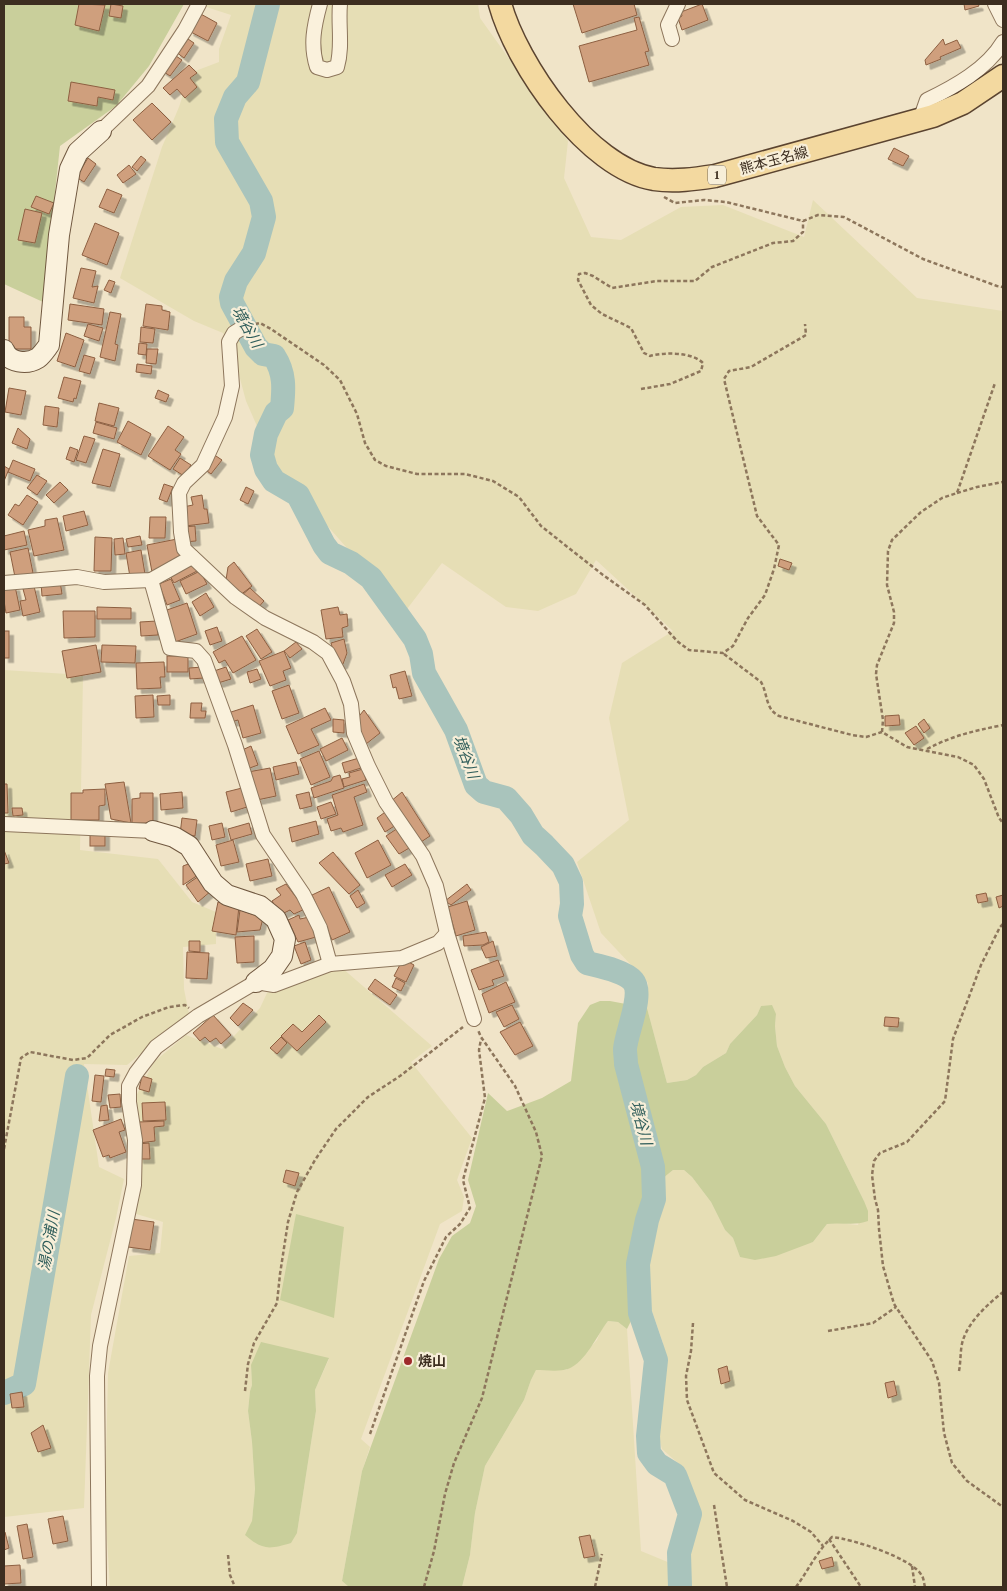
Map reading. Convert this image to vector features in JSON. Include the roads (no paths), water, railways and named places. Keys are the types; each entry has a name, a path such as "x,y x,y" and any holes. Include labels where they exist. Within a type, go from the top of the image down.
{"main road":[{"name":"熊本玉名線","path":"500,4 504,19 521,57 544,90 592,147 625,169 654,179 686,180 715,176 920,120 963,104 1003,76"}],"street":[{"path":"4,350 6,355 16,361 29,362 40,357 49,345 59,235 70,169 78,152 148,86 200,4"},
{"path":"320,4 313,32 313,56 317,67 327,70 337,67 340,55 338,21 340,4"},
{"path":"672,39 668,25 678,4"},
{"path":"996,4 1003,20"},
{"path":"920,120 926,100 959,84 998,51 1003,42"},
{"path":"247,326 234,333 229,342 232,386 225,417 202,465 184,483 179,494 184,549 235,597 265,618 313,642 328,653 346,688 351,704 354,733 368,766 386,802 423,856 436,886 447,933 474,1019"},
{"path":"4,583 77,577 104,582 150,580 192,557"},
{"path":"150,580 170,648 196,651 204,660 235,745 263,835 303,894 320,928 330,964"},
{"path":"4,824 153,831 174,837 189,846 213,883 227,895 260,906 276,919 284,939 282,956 273,969 256,982 198,1016 156,1048 136,1073 129,1086 129,1102 135,1140 134,1185 100,1346 97,1376 99,1587"},
{"path":"256,982 274,985 330,964 402,958 438,943 447,933"}],"waterway":[{"name":"境谷川","path":"268,4 248,82 235,97 226,119 227,142 261,201 264,217 254,253 236,281 231,297 232,303 256,347 263,354 274,356 278,362 283,381 282,408 276,413 266,434 262,455 266,469 274,481 298,495 330,553 351,563 371,578 415,639 421,654 424,673 456,730 476,785 484,792 506,798 521,815 533,835 563,865 571,882 572,904 570,916 582,955 587,963 624,974 633,981 636,987 636,1004 625,1051 626,1064 653,1167 654,1199 647,1220 638,1264 640,1313 656,1360 648,1436 649,1453 657,1464 675,1475 690,1514 679,1553 680,1587"},
{"name":"湯の浦川","path":"4,1393 24,1384 77,1076"}],"place":[{"name":"焼山","path":"408,1361"}]}
